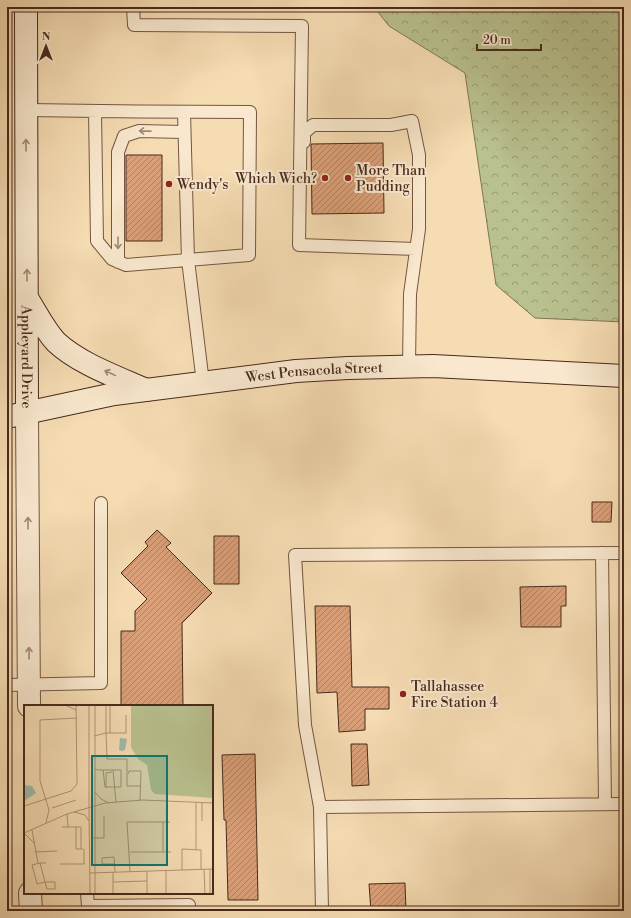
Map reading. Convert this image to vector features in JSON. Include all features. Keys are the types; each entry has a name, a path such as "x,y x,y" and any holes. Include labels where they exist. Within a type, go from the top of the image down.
{"main road":[{"name":"Appleyard Drive","path":"26,7 27,297 17,415 29,705"},
{"path":"27,297 45,327 56,341 76,358 146,390"},
{"name":"West Pensacola Street","path":"17,415 114,394 296,371 433,366 624,376"},
{"path":"30,894 30,911"}],"lane":[{"path":"133,7 134,25 302,26 299,245"},
{"path":"26,110 250,112 249,254 126,265 112,259 97,241 95,111"},
{"path":"184,112 188,260 203,383"},
{"path":"300,120 412,121"},
{"path":"299,245 304,213 304,133 313,125 391,125 412,121"},
{"path":"409,366 410,294 419,229 419,155 412,121"},
{"path":"118,262 118,152 124,136 139,131 184,132"},
{"path":"299,245 416,249"},
{"path":"7,685 101,683 101,503"},
{"path":"602,553 604,804"},
{"path":"322,911 320,807 305,725 295,555 624,553"},
{"path":"320,807 624,804"},
{"path":"88,894 88,906 189,903"}],"green space":[{"path":"374,7 624,7 624,322 535,318 496,285 465,73 389,26"}],"building":[{"path":"383,143 384,213 312,214 311,144"},
{"path":"126,155 162,155 162,241 126,241"},
{"path":"592,502 612,502 611,522 592,522"},
{"path":"157,530 171,543 166,547 212,593 182,623 183,705 121,705 121,631 135,631 135,611 147,599 121,573 148,546 145,542"},
{"path":"214,536 239,536 239,584 214,584"},
{"path":"566,586 566,606 561,606 561,627 521,627 520,587"},
{"path":"315,606 350,606 352,687 389,687 389,709 365,709 365,730 339,732 337,692 317,693"},
{"path":"351,744 367,744 369,785 352,786"},
{"path":"255,754 258,900 228,900 226,820 224,820 222,755"},
{"path":"405,883 406,911 371,911 369,884"}],"place":[{"name":"Which Wich?","path":"325,178"},
{"name":"More Than Pudding","path":"348,178"},
{"name":"Wendy's","path":"169,184"},
{"name":"Tallahassee Fire Station 4","path":"403,694"}]}
